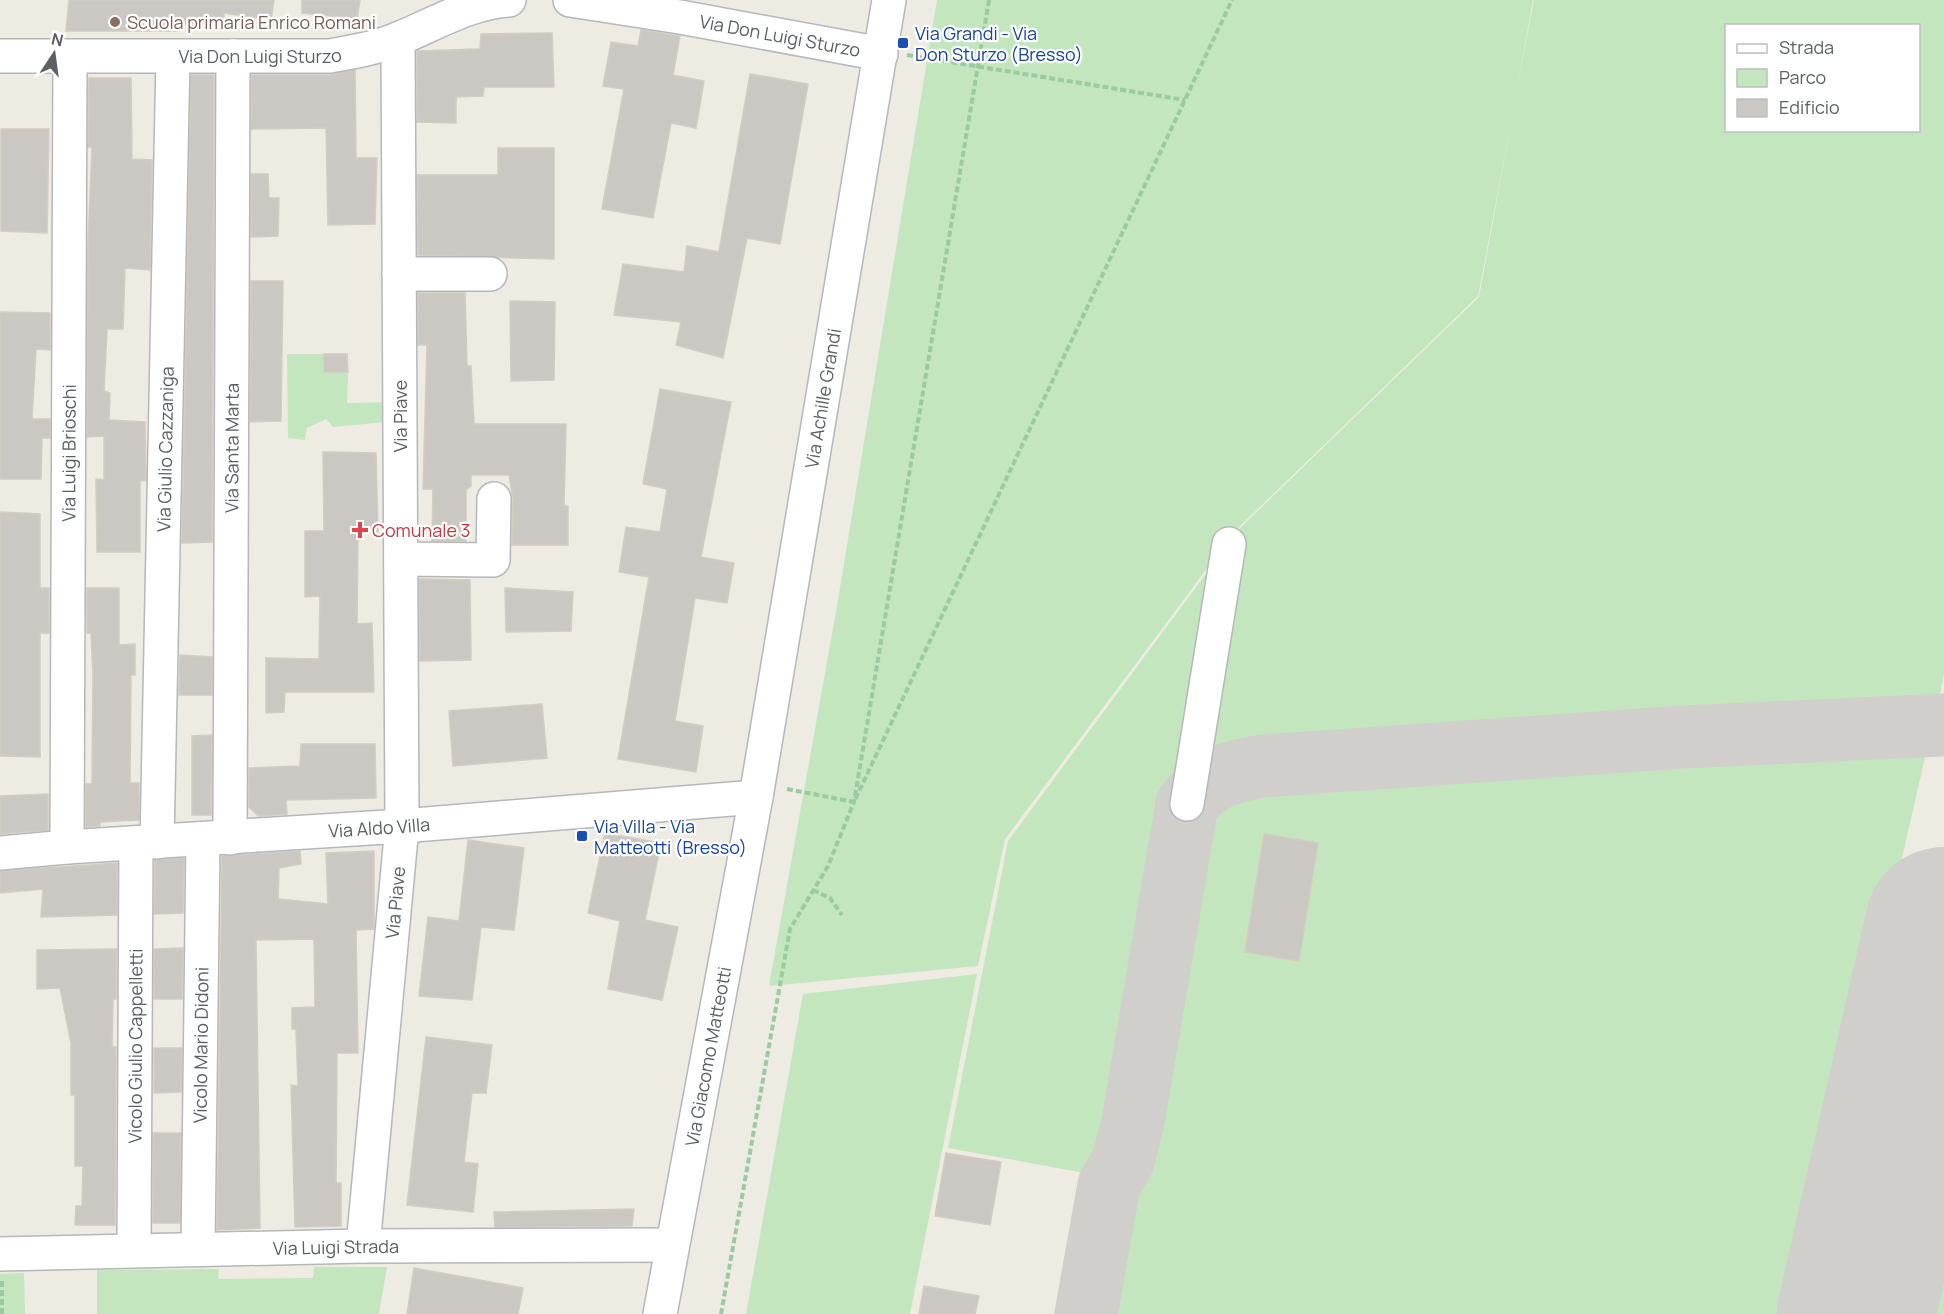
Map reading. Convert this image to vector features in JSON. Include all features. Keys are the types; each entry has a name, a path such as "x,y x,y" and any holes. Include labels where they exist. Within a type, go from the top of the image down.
{"street":[{"name":"Via Don Luigi Sturzo","path":"0,56 330,56 375,47 495,1 508,0"},
{"name":"Via Don Luigi Sturzo","path":"570,0 681,8 892,59"},
{"name":"Via Achille Grandi","path":"756,797 892,59 889,0"},
{"name":"Via Piave","path":"363,1246 402,826 398,39"},
{"name":"Via Santa Marta","path":"217,839 233,56"},
{"name":"Via Luigi Brioschi","path":"66,847 70,57"},
{"name":"Via Giulio Cazzaniga","path":"146,843 173,57"},
{"path":"399,274 490,274"},
{"path":"401,559 493,560 494,499"},
{"path":"1187,804 1229,544"},
{"name":"Via Aldo Villa","path":"0,853 402,826 756,797"},
{"name":"Via Giacomo Matteotti","path":"660,1314 756,797"},
{"name":"Vicolo Mario Didoni","path":"198,1249 217,839"},
{"name":"Vicolo Giulio Cappelletti","path":"134,1250 146,843"},
{"name":"Via Luigi Strada","path":"0,1254 363,1246 672,1245"}],"path":[{"path":"854,802 989,0"},
{"path":"721,1314 790,929 828,866 854,802 1232,0"},
{"path":"892,59 905,55 978,65 1185,100"},
{"path":"788,781 787,790 854,802"},
{"path":"813,890 830,898 842,915"}],"green space":[{"path":"937,0 1533,0 1517,88 1534,0 1944,0 1944,675 1937,708 1259,753 1202,754 1237,531 1479,297 1512,118 1478,296 1235,531 1005,839 978,966 769,986 837,606"},
{"path":"287,354 324,354 324,372 348,372 347,403 387,402 386,422 333,427 326,419 307,428 305,440 288,438"},
{"path":"1222,552 1107,1177 948,1148 1008,841"},
{"path":"1812,741 1813,751 1927,749 1797,1314 1110,1314 1134,1191 1198,808 1220,790 1328,771"},
{"path":"977,974 910,1314 746,1314 803,994"},
{"path":"1944,1164 1944,1314 1910,1314 1915,1293"},
{"path":"314,1267 387,1267 379,1314 97,1314 97,1270 219,1269 218,1279 313,1278"},
{"path":"24,1273 25,1314 0,1314 0,1274"}],"building":[{"path":"69,0 274,0 271,20 224,13 223,24 177,24 177,31 66,31"},
{"path":"302,0 360,0 357,19 302,13"},
{"path":"641,30 680,36 673,75 704,81 696,128 671,123 653,218 602,209 624,89 603,86 611,42 638,46"},
{"path":"552,33 554,87 484,87 483,96 456,97 456,123 417,122 417,51 480,49 481,34"},
{"path":"355,70 356,158 377,158 375,224 328,225 326,128 251,129 252,75 330,75"},
{"path":"750,74 808,84 780,244 747,238 723,358 676,345 681,322 614,315 623,264 684,272 687,246 719,252"},
{"path":"191,75 214,75 212,542 182,543"},
{"path":"89,78 131,78 132,159 152,160 150,270 125,268 123,329 107,329 104,391 110,393 109,420 145,422 146,480 140,481 140,552 97,552 96,479 104,480 104,436 87,437 88,244 92,147 88,147"},
{"path":"1,129 49,129 47,233 1,231"},
{"path":"498,148 554,148 554,259 418,255 417,175 498,175"},
{"path":"251,174 268,174 269,198 279,198 278,236 251,237"},
{"path":"251,281 283,281 281,421 250,422"},
{"path":"418,293 465,293 467,366 471,366 474,424 566,424 564,506 568,506 568,545 512,545 513,499 509,475 471,475 471,486 466,489 466,541 432,541 433,489 423,489 427,345 418,345"},
{"path":"510,301 555,302 554,380 511,381"},
{"path":"0,312 50,313 50,350 36,349 32,419 50,419 50,438 42,438 41,479 0,479"},
{"path":"324,354 347,354 348,372 324,372"},
{"path":"660,389 731,402 701,557 734,563 727,603 695,598 675,721 703,726 696,772 618,759 649,577 619,572 626,527 660,532 667,489 643,484"},
{"path":"323,452 376,453 378,532 358,534 357,624 372,623 374,692 285,692 284,712 266,713 266,658 319,659 320,596 305,597 305,531 324,531"},
{"path":"0,512 40,514 40,588 49,588 49,633 40,633 40,757 0,756"},
{"path":"419,579 470,580 471,660 420,661"},
{"path":"87,588 119,588 119,645 135,644 135,675 131,675 130,783 139,783 139,820 100,822 100,826 86,827 86,784 92,784 93,676 91,633 87,633"},
{"path":"505,588 573,592 571,631 506,632"},
{"path":"180,655 212,657 212,695 179,695"},
{"path":"542,704 547,758 453,766 449,711"},
{"path":"212,735 211,815 192,815 192,736"},
{"path":"301,744 375,744 376,798 286,800 287,814 258,816 249,807 249,768 300,766"},
{"path":"48,794 48,830 0,834 0,796"},
{"path":"605,833 661,843 645,920 678,927 662,1000 608,989 620,921 588,913"},
{"path":"1264,834 1318,843 1299,961 1245,952"},
{"path":"468,840 524,848 514,930 481,927 472,1000 419,996 428,917 459,921"},
{"path":"300,851 301,864 279,868 278,899 328,904 326,853 374,851 374,929 356,930 358,1053 337,1053 336,1183 341,1183 341,1226 295,1227 291,1085 298,1086 296,1029 292,1029 292,1008 315,1007 314,939 256,940 260,1228 217,1230 222,856"},
{"path":"184,858 183,913 154,914 155,860"},
{"path":"117,863 117,915 41,917 43,889 0,893 0,871"},
{"path":"183,948 182,999 154,999 154,949"},
{"path":"117,949 112,1046 116,1047 115,1225 75,1225 76,1206 82,1206 83,1166 75,1166 75,1095 71,1095 71,1043 60,988 37,989 37,950"},
{"path":"426,1037 492,1045 486,1093 472,1093 464,1162 478,1164 473,1212 407,1205"},
{"path":"154,1048 182,1048 181,1092 154,1093"},
{"path":"153,1133 181,1133 180,1223 153,1223"},
{"path":"946,1153 1001,1162 990,1225 935,1216"},
{"path":"634,1209 632,1226 495,1227 494,1212"},
{"path":"414,1268 523,1288 518,1314 407,1314"},
{"path":"924,1286 979,1296 975,1314 919,1314"}],"taxiway":[{"path":"1086,1314 1109,1185 1123,1161 1133,1122 1187,804 1212,781 1230,773 1262,766 1684,737 1944,725"}],"runway":[{"path":"1856,1314 1944,926"}],"place":[{"name":"Scuola primaria Enrico Romani","path":"115,22"},
{"name":"Via Grandi - Via Don Sturzo (Bresso)","path":"903,43"},
{"name":"Comunale 3","path":"360,530"},
{"name":"Via Villa - Via Matteotti (Bresso)","path":"582,836"}]}
